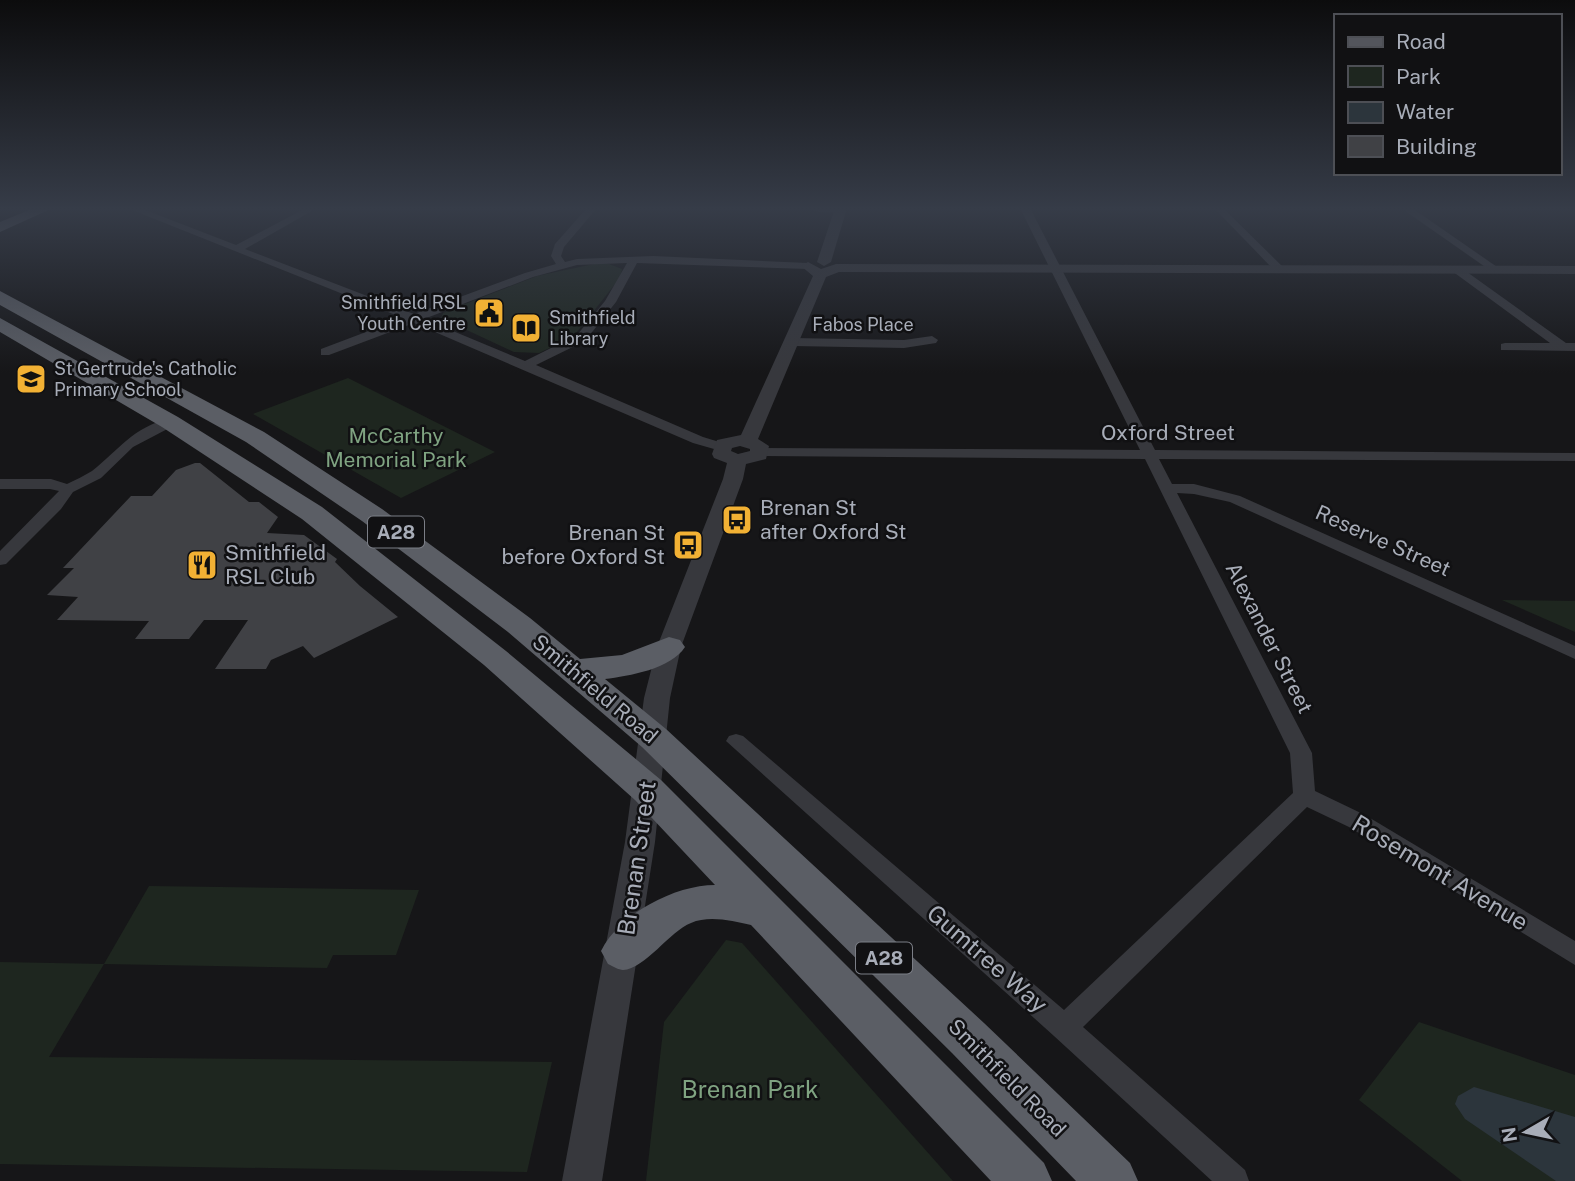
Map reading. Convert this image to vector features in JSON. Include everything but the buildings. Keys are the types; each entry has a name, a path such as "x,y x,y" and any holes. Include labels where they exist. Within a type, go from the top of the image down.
{"highway":[{"name":"Smithfield Road","path":"0,297 255,437 372,515 519,625 654,738 968,1038 1112,1181"},
{"name":"Smithfield Road","path":"0,324 170,422 312,513 495,658 648,790 766,909 1026,1181"},
{"path":"439,635 529,713 601,750"},
{"path":"573,670 625,667 647,660 669,647"},
{"path":"623,951 654,924 679,907 695,901 714,901 766,909"}],"street":[{"name":"Oxford Street","path":"273,263 413,318 698,440 742,450 1575,457"},
{"path":"325,352 562,265 585,263"},
{"path":"525,366 581,338 610,302 632,263"},
{"path":"731,263 822,267 1055,269 1575,270"},
{"name":"Brenan Street","path":"582,1181 623,951 648,790 657,698 669,647 742,450 793,342 823,263"},
{"name":"Alexander Street","path":"1052,263 1301,754 1304,796"},
{"path":"1273,263 1279,269"},
{"path":"1486,263 1495,269"},
{"path":"1455,269 1569,347"},
{"name":"Fabos Place","path":"793,342 904,344 932,340"},
{"path":"1505,347 1569,347"},
{"path":"0,560 55,506 68,489 96,475 128,444 170,422"},
{"path":"0,484 51,484 68,489"},
{"name":"Reserve Street","path":"1168,488 1194,489 1235,499 1575,653"},
{"name":"Gumtree Way","path":"736,741 1064,1027 1234,1181"},
{"path":"1064,1027 1304,796"},
{"name":"Rosemont Avenue","path":"1304,796 1357,821 1575,954"}],"green space":[{"path":"594,264 609,264 622,269 620,278 573,337 539,353 514,352 441,318 443,313 452,309 537,276"},
{"name":"McCarthy Memorial Park","path":"348,378 495,452 401,498 253,414"},
{"path":"1502,600 1575,601 1575,632"},
{"path":"149,886 419,890 396,955 333,955 327,968 104,964"},
{"name":"Brenan Park","path":"726,940 742,943 953,1181 646,1181 664,1022"},
{"path":"0,962 104,964 49,1057 552,1062 527,1172 0,1164"},
{"path":"1419,1022 1575,1075 1575,1181 1462,1181 1359,1100"}],"water":[{"path":"1474,1087 1575,1117 1575,1181 1556,1181 1465,1119 1455,1104 1458,1096"}],"place":[{"name":"Smithfield RSL Youth Centre","path":"489,313"},
{"name":"Smithfield Library","path":"526,328"},
{"name":"St Gertrude's Catholic Primary School","path":"31,379"},
{"name":"Brenan St after Oxford St","path":"737,520"},
{"name":"Brenan St before Oxford St","path":"688,545"},
{"name":"Smithfield RSL Club","path":"202,565"}]}
